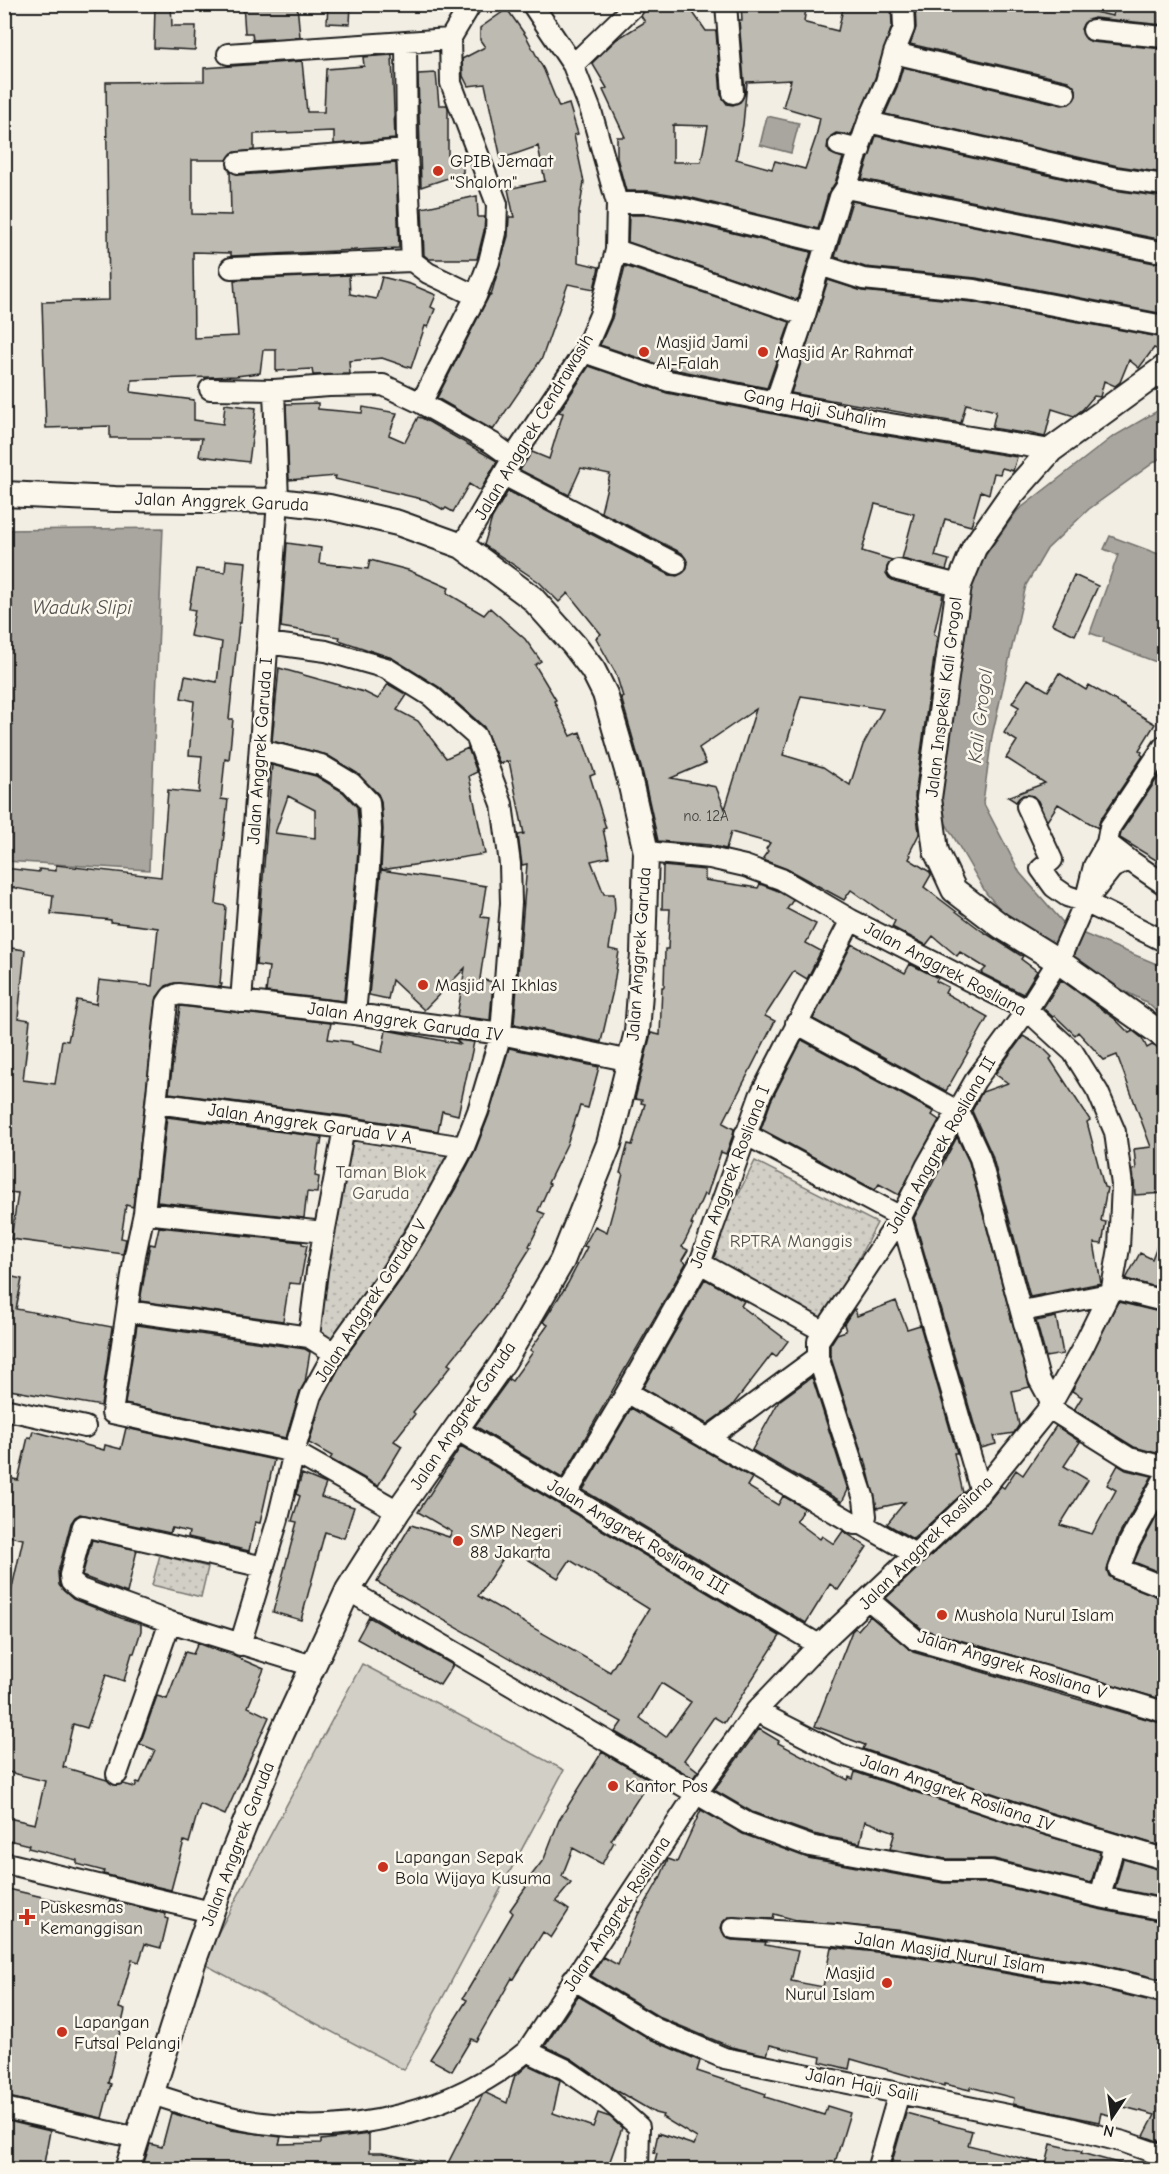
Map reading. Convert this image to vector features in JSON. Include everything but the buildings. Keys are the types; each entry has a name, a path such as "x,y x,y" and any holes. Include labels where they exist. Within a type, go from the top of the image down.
{"street":[{"path":"422,403 476,296 489,262 496,233 496,204 451,83 450,39 471,4"},
{"name":"Jalan Anggrek Cendrawasih","path":"462,546 508,466 584,352 600,315 616,250 617,203 591,111 573,64 532,4"},
{"path":"573,64 636,4"},
{"path":"726,4 733,93"},
{"path":"776,400 806,315 840,197 846,188 868,122 886,82 904,28 903,4"},
{"path":"1093,30 1164,37"},
{"path":"228,54 450,39"},
{"path":"406,42 407,150 412,261"},
{"path":"894,53 1065,93"},
{"path":"868,122 1116,177 1164,185"},
{"path":"839,145 860,150"},
{"path":"238,164 407,150"},
{"path":"846,188 1156,251"},
{"path":"617,203 648,203 674,207 826,243"},
{"path":"616,250 806,315"},
{"path":"231,268 412,261 428,273 476,296"},
{"path":"820,265 862,279 974,290 1164,326"},
{"name":"Gang Haji Suhalim","path":"584,352 669,381 776,400 872,421 1051,450"},
{"name":"Jalan Inspeksi Kali Grogol","path":"1164,368 1051,450 1011,495 974,548 958,585 929,798 936,851 954,890 1001,926 1059,959 1164,1036"},
{"path":"210,389 274,390 383,385 422,403 492,443 508,466 676,564"},
{"name":"Jalan Anggrek Garuda I","path":"241,1002 278,501 274,390"},
{"name":"Jalan Anggrek Garuda","path":"4,494 115,499 278,501 329,507 398,523 462,546 532,598 592,669 605,694 629,777 646,852 643,954 637,1032 609,1144 562,1261 504,1361 398,1511 348,1590 254,1797 193,1963 127,2169"},
{"path":"898,570 958,585"},
{"name":"Jalan Anggrek Garuda V","path":"240,1645 311,1395 334,1353 392,1272 421,1226 464,1147 478,1111 501,1034 511,903 510,864 502,804 476,736 431,696 386,668 326,651 267,643"},
{"path":"260,750 321,765 351,783 369,802 371,830 355,1014"},
{"name":"Jalan Anggrek Rosliana II","path":"862,1524 866,1516 864,1499 818,1357 817,1348 823,1331 901,1217 926,1167 975,1082 1027,1010 1059,959 1083,907 1094,866 1107,843 1110,827 1163,751"},
{"path":"1027,807 1052,860 1041,869 1054,887 1083,907 1164,941"},
{"path":"1107,843 1164,884"},
{"name":"Jalan Anggrek Rosliana","path":"152,2094 205,2110 262,2123 321,2126 377,2120 435,2104 475,2087 527,2051 696,1794 756,1711 819,1645 981,1492 1051,1406 1110,1291 1119,1248 1122,1185 1115,1132 1098,1092 1073,1052 1027,1010 851,920 781,879 745,866 710,858 646,852"},
{"name":"Jalan Anggrek Rosliana II","path":"1083,907 1112,868 1129,860"},
{"name":"Jalan Anggrek Rosliana I","path":"567,1493 700,1263 759,1096 851,920"},
{"name":"Jalan Anggrek Garuda IV","path":"156,1102 166,1004 178,994 355,1014 501,1034 631,1061"},
{"path":"796,1023 958,1112 980,1158 1039,1378 1051,1406 1129,1458 1164,1467"},
{"path":"156,1102 144,1213 135,1255 112,1413 294,1452 398,1511"},
{"name":"Jalan Anggrek Garuda V A","path":"156,1102 464,1147"},
{"path":"309,1337 324,1232 344,1128"},
{"path":"745,1134 901,1217 981,1492"},
{"path":"144,1213 324,1232"},
{"path":"700,1263 823,1331"},
{"path":"1022,1311 1110,1291 1164,1301"},
{"path":"127,1311 309,1337 334,1353"},
{"path":"707,1439 818,1357"},
{"path":"627,1392 855,1524 862,1524 915,1554"},
{"path":"5,1413 85,1427"},
{"name":"Jalan Anggrek Rosliana III","path":"456,1429 819,1645"},
{"path":"1164,1479 1129,1542 1119,1569 1164,1587"},
{"path":"264,1567 83,1526 70,1575 72,1582 80,1589 170,1622 313,1666"},
{"path":"348,1590 747,1823 810,1846 945,1871 991,1870 1164,1910"},
{"name":"Jalan Anggrek Rosliana V","path":"868,1600 916,1640 1164,1712"},
{"path":"117,1774 170,1622"},
{"name":"Jalan Anggrek Rosliana IV","path":"756,1711 840,1754 1114,1845 1164,1859"},
{"path":"1100,1897 1114,1845"},
{"path":"10,1864 211,1912"},
{"name":"Jalan Masjid Nurul Islam","path":"733,1928 836,1935 904,1943 1086,1973 1164,1992"},
{"name":"Jalan Haji Saili","path":"573,1979 656,2029 724,2058 1062,2126 1124,2142 1164,2156"},
{"path":"527,2051 565,2069 603,2096 639,2127 638,2169"},
{"path":"877,2169 899,2093"},
{"path":"4,2108 137,2138"},
{"path":"1160,2169 1164,2160"}],"green space":[{"name":"Taman Blok Garuda","path":"344,1132 453,1150 331,1349 312,1335 327,1279"},
{"name":"RPTRA Manggis","path":"755,1161 877,1223 826,1321 705,1260"},
{"path":"160,1555 208,1567 201,1597 152,1585"},
{"name":"Lapangan Sepak Bola Wijaya Kusuma","path":"362,1664 564,1770 404,2070 202,1963"}],"water":[{"path":"767,116 799,123 791,153 760,145"},
{"name":"Kali Grogol","path":"1164,407 1164,455 1089,509 1047,549 1026,585 992,736 983,802 1020,873 1067,927 1164,967 1164,1018 1146,1002 1061,959 1023,935 986,893 930,796 975,570 1017,511 1111,438"},
{"name":"Waduk Slipi","path":"163,528 149,870 5,861 5,530"},
{"path":"1110,536 1164,556 1164,665 1103,642 1104,638 1090,633 1118,555 1104,549"}],"place":[{"name":"GPIB Jemaat \"Shalom\"","path":"438,171"},
{"name":"Masjid Jami Al-Falah","path":"644,352"},
{"name":"Masjid Ar Rahmat","path":"763,352"},
{"name":"Masjid Al Ikhlas","path":"423,985"},
{"name":"SMP Negeri 88 Jakarta","path":"458,1541"},
{"name":"Mushola Nurul Islam","path":"942,1615"},
{"name":"Kantor Pos","path":"613,1786"},
{"name":"Lapangan Sepak Bola Wijaya Kusuma","path":"383,1867"},
{"name":"Puskesmas Kemanggisan","path":"27,1917"},
{"name":"Masjid Nurul Islam","path":"887,1983"},
{"name":"Lapangan Futsal Pelangi","path":"62,2032"}]}
